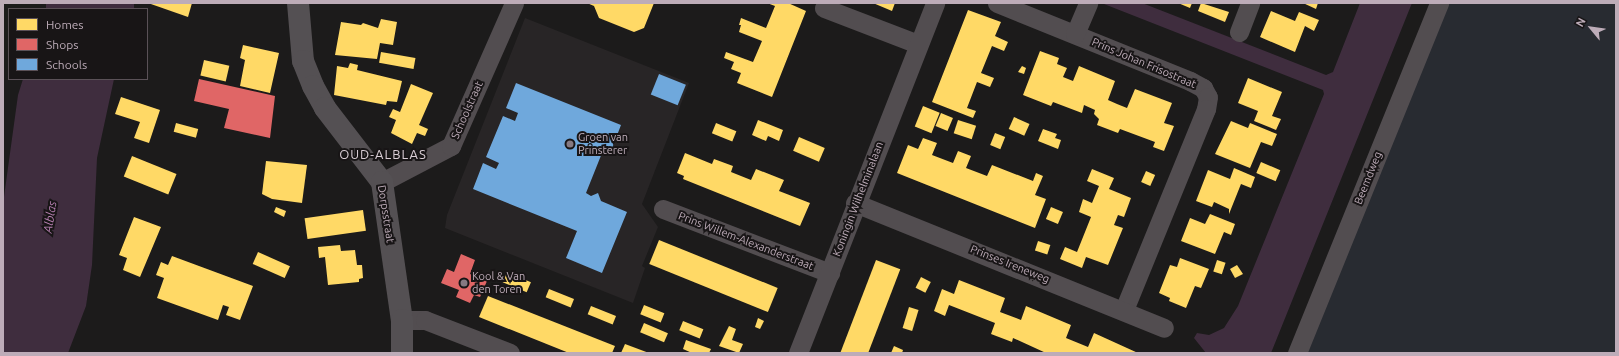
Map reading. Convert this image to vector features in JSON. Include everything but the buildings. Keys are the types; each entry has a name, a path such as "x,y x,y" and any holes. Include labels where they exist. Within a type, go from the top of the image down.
{"street":[{"name":"Dorpsstraat","path":"298,3 303,61 313,86 325,108 382,182 402,320 402,353"},
{"name":"Schoolstraat","path":"382,182 451,146 514,3"},
{"name":"Koningin Wilhelminalaan","path":"798,353 935,3"},
{"name":"Prins Johan Frisostraat","path":"997,3 1190,81 1203,88 1208,97 1206,109 1124,310"},
{"path":"1075,34 1088,3"},
{"path":"1239,32 1250,3"},
{"name":"Beemdweg","path":"1297,353 1439,3"},
{"path":"824,8 918,44"},
{"name":"Prinses Ireneweg","path":"856,203 1124,310 1164,328"},
{"name":"Prins Willem-Alexanderstraat","path":"663,209 830,273"},
{"path":"402,320 425,320 510,353"}],"shaded area":[{"path":"1436,3 1616,3 1616,353 1304,353"},
{"name":"Groen van Prinsterer","path":"525,18 689,83 642,204 658,227 642,266 645,268 633,303 445,228 447,215"}],"water":[{"path":"46,3 134,3 134,8 46,8"},
{"path":"1142,3 1326,75 1333,72 1360,3 1412,3 1271,353 1206,353 1194,338 1197,333 1209,335 1224,328 1238,306 1324,94 1323,90 1104,4"},
{"name":"Alblas","path":"23,80 114,80 97,158 92,265 86,306 68,353 3,353 3,204 18,95"}],"place":[{"name":"Groen van Prinsterer","path":"570,144"},
{"name":"Kool & Van den Toren","path":"464,283"}],"district":[{"name":"OUD-ALBLAS","path":"383,154"}]}
